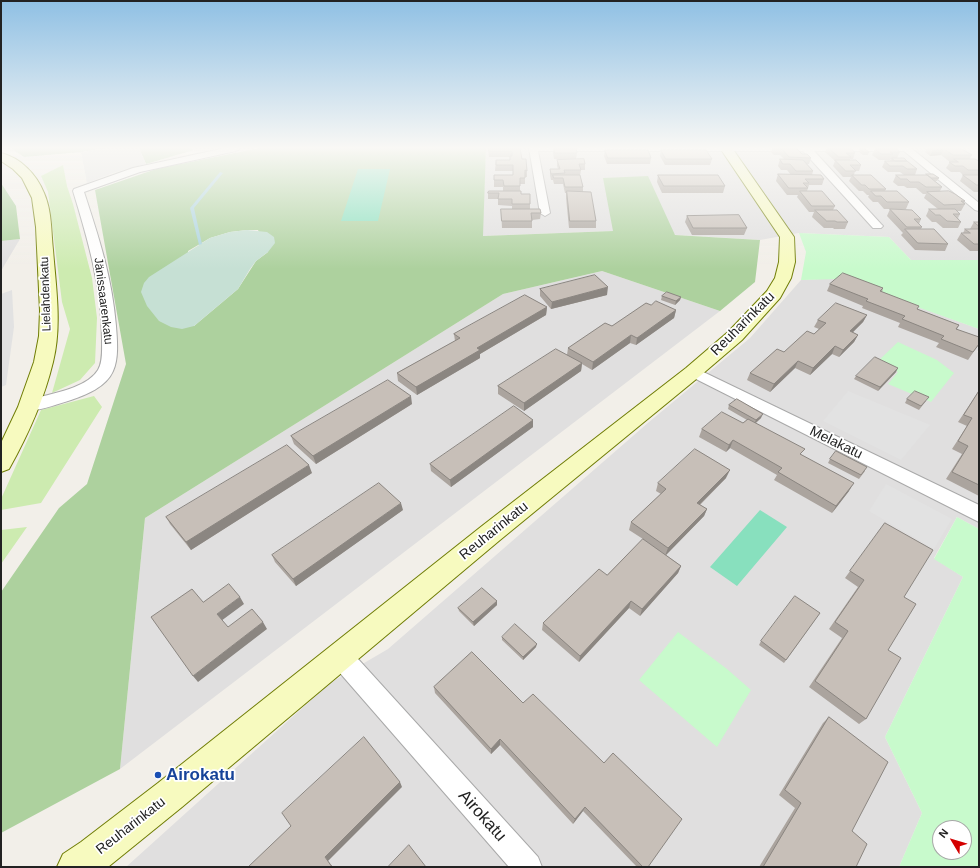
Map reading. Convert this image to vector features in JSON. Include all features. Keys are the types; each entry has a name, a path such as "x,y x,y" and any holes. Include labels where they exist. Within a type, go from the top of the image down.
{"street":[{"name":"Lielahdenkatu","path":"3,457 29,405 47,348 49,318 43,226 38,193 35,189"},
{"name":"Jänissaarenkatu","path":"29,405 57,399 89,385 105,372 109,365 110,338 99,258 78,191 84,189"},
{"path":"540,189 545,213"},
{"name":"Reuharinkatu","path":"76,867 170,795 341,657 491,533 693,372 735,336 774,294 783,278 787,262 787,237 754,189"},
{"path":"843,189 877,226"},
{"path":"955,189 979,208"},
{"name":"Melakatu","path":"693,372 979,514"},
{"name":"Airokatu","path":"341,657 528,867"}],"shaded area":[{"path":"484,189 979,189 979,260 911,260 889,237 799,233 760,240 613,231 482,236"},
{"path":"20,239 1,271 1,241"},
{"path":"602,271 720,311 120,769 145,518 503,294"},
{"path":"839,278 979,329 979,349 977,352 979,353 979,529 957,517 934,558 963,577 885,737 922,813 899,867 126,867 330,683 388,649 649,422 750,338 801,280"},
{"path":"12,290 14,327 6,385 1,387 1,294"},
{"path":"848,391 930,425 901,460 823,421"},
{"path":"886,484 952,519 934,549 869,511"}],"green space":[{"path":"1,189 5,189 16,206 20,239 1,241"},
{"path":"46,189 68,189 92,278 97,318 95,363 80,380 52,393 70,329 62,302"},
{"path":"99,189 485,189 483,236 613,231 605,189 654,189 675,235 760,240 755,282 720,311 602,271 503,294 145,518 120,769 1,833 1,592 59,508 87,484 126,364 95,190","holes":["258,230 268,252 256,261 238,289 194,326 188,251 210,238 230,232"]},
{"path":"352,189 385,189 378,221 341,221"},
{"path":"247,230 267,232 274,237 275,243 268,252 256,261 238,289 194,326 182,329 171,327 159,321 147,306 141,292 144,283 149,277 210,238 230,232"},
{"path":"799,233 889,237 911,260 979,260 979,329 839,279 801,280 806,252"},
{"path":"898,342 937,360 954,373 931,402 888,384 898,372 877,362"},
{"path":"94,396 102,407 41,503 1,510 1,499 41,410"},
{"path":"760,510 787,527 737,586 710,567"},
{"path":"957,517 979,529 979,867 899,867 922,813 885,737 963,577 934,559"},
{"path":"27,527 1,564 1,530"},
{"path":"678,632 727,669 751,690 717,747 639,680"}],"building":[{"path":"489,191 521,191 521,194 530,194 530,204 512,204 512,199 498,199 499,193 488,193"},
{"path":"567,191 591,192 596,221 570,221"},
{"path":"800,191 822,191 835,206 812,206"},
{"path":"871,191 897,191 909,202 887,202 881,196 876,196"},
{"path":"949,191 965,201 961,201 965,204 944,205 927,192"},
{"path":"501,209 540,209 541,213 531,213 532,221 502,221"},
{"path":"890,209 912,210 921,219 914,219 922,227 907,227"},
{"path":"929,209 955,209 960,214 953,214 961,222 947,221"},
{"path":"815,210 837,210 848,222 827,221"},
{"path":"739,215 747,228 693,228 687,216"},
{"path":"905,229 934,229 948,244 918,243"},
{"path":"965,229 979,229 979,244 974,244 961,233 970,233"},
{"path":"843,273 883,288 880,291 919,306 917,309 959,325 956,329 979,337 979,344 973,352 941,339 944,336 902,319 905,316 866,301 868,299 830,284"},
{"path":"595,275 608,287 552,302 540,289"},
{"path":"667,292 681,297 676,301 662,296"},
{"path":"525,295 547,307 477,348 480,350 416,387 397,373 460,338 454,334"},
{"path":"656,301 676,310 637,338 631,335 593,362 568,348 605,323 612,326 646,303 651,305"},
{"path":"836,303 867,315 850,331 858,335 843,350 835,346 813,368 798,361 774,384 750,373 777,349 784,352 807,331 814,334 826,323 818,320"},
{"path":"556,349 582,363 524,403 498,386"},
{"path":"875,357 898,368 880,387 856,376"},
{"path":"388,380 411,396 313,456 291,436"},
{"path":"915,391 929,397 921,406 907,399"},
{"path":"979,391 979,485 952,472 968,446 958,441 972,418 964,415"},
{"path":"737,399 763,414 756,420 729,405"},
{"path":"514,406 533,420 450,480 430,464"},
{"path":"722,412 743,423 748,419 805,449 800,454 854,483 836,506 778,472 782,468 733,440 729,445 702,429"},
{"path":"287,445 309,465 186,542 166,517"},
{"path":"695,449 730,470 697,503 707,509 668,548 631,522 666,489 658,483"},
{"path":"836,451 867,467 861,475 830,459"},
{"path":"379,483 401,503 293,579 272,555"},
{"path":"885,523 933,550 904,597 916,604 888,650 901,658 866,719 815,681 848,631 835,622 864,580 850,571"},
{"path":"643,539 681,566 642,609 631,601 580,656 543,623 599,569 607,575"},
{"path":"229,584 240,597 217,614 228,627 252,609 263,622 193,676 151,617 192,589 203,602"},
{"path":"482,588 497,601 473,622 458,608"},
{"path":"795,596 820,613 786,660 761,641"},
{"path":"515,624 537,644 523,657 502,637"},
{"path":"472,652 523,703 533,694 604,763 613,753 682,819 648,867 643,867 585,807 575,819 500,739 491,749 434,687"},
{"path":"829,717 888,762 852,831 867,844 856,867 763,867 801,803 785,790"},
{"path":"364,737 400,782 325,857 332,867 248,867 291,826 282,813"},
{"path":"409,845 426,867 388,867"}],"waterway":[{"path":"200,244 192,208 208,189"}],"place":[{"name":"Airokatu","path":"158,775"}]}
